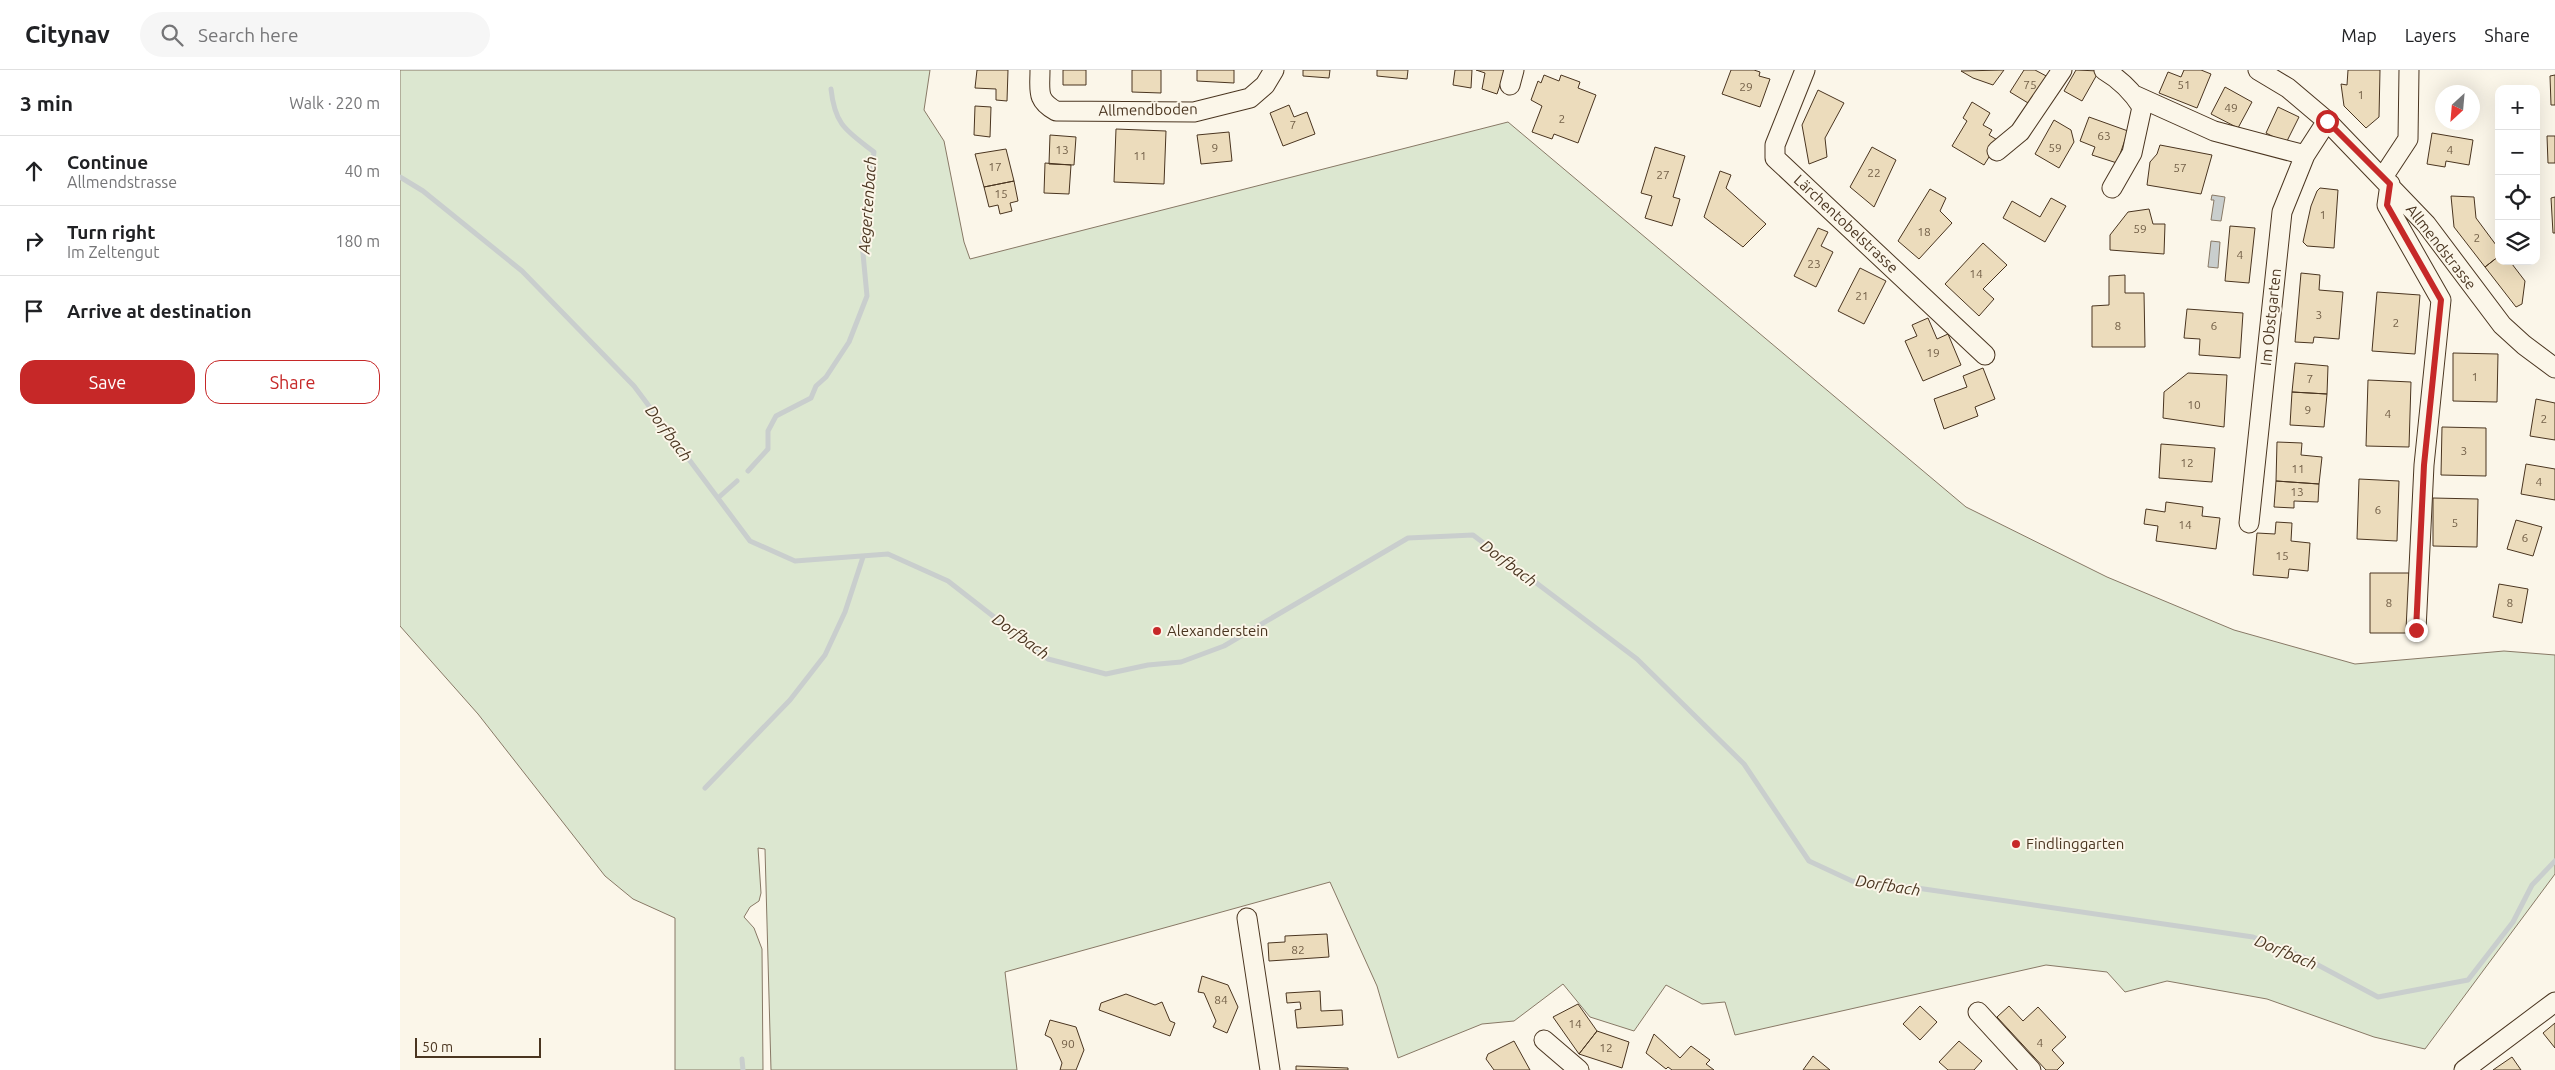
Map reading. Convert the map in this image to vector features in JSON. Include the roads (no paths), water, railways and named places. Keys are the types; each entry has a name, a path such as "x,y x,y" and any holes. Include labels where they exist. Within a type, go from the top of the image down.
{"street":[{"name":"Allmendboden","path":"1040,70 1040,96 1046,105 1056,111 1194,112 1250,98 1265,85 1274,70"},
{"name":"Lärchentobelstrasse","path":"1805,70 1775,145 1776,158 1985,355"},
{"path":"1997,150 2020,132 2062,70"},
{"path":"2104,70 2117,77 2134,94 2142,107 2132,153 2112,188"},
{"name":"Allmendstrasse","path":"2258,70 2288,88 2327,121 2426,224 2502,325 2524,346 2555,368"},
{"path":"2409,70 2408,139 2386,181 2387,205 2441,300 2424,465 2416,630"},
{"path":"2134,94 2214,131 2305,155"},
{"name":"Im Obstgarten","path":"2249,523 2282,212 2305,155 2327,121"},
{"path":"1247,918 1270,1070"},
{"path":"2464,1070 2555,1002"},
{"path":"1978,1012 2030,1070"},
{"path":"1544,1040 1579,1070"}],"waterway":[{"name":"Aegertenbach","path":"748,471 768,449 768,431 776,416 811,398 816,386 826,377 849,342 867,296 862,243 874,152 850,133 839,120 831,89"},
{"name":"Dorfbach","path":"400,177 423,191 522,271 634,386 750,541 795,561 888,554 948,581 1048,659 1106,674 1148,665 1181,662 1224,646 1408,538 1473,535 1637,659 1744,764 1809,861 1852,881 1917,888 2253,937 2301,956 2378,997 2468,980 2513,922 2532,885 2555,861"},
{"name":"Aegertenbach","path":"718,498 737,481"},
{"path":"705,788 790,700 825,655 845,612 863,557"},
{"path":"742,1059 743,1070"}],"place":[{"name":"Alexanderstein","path":"1157,631"},
{"name":"Findlinggarten","path":"2016,844"}]}
